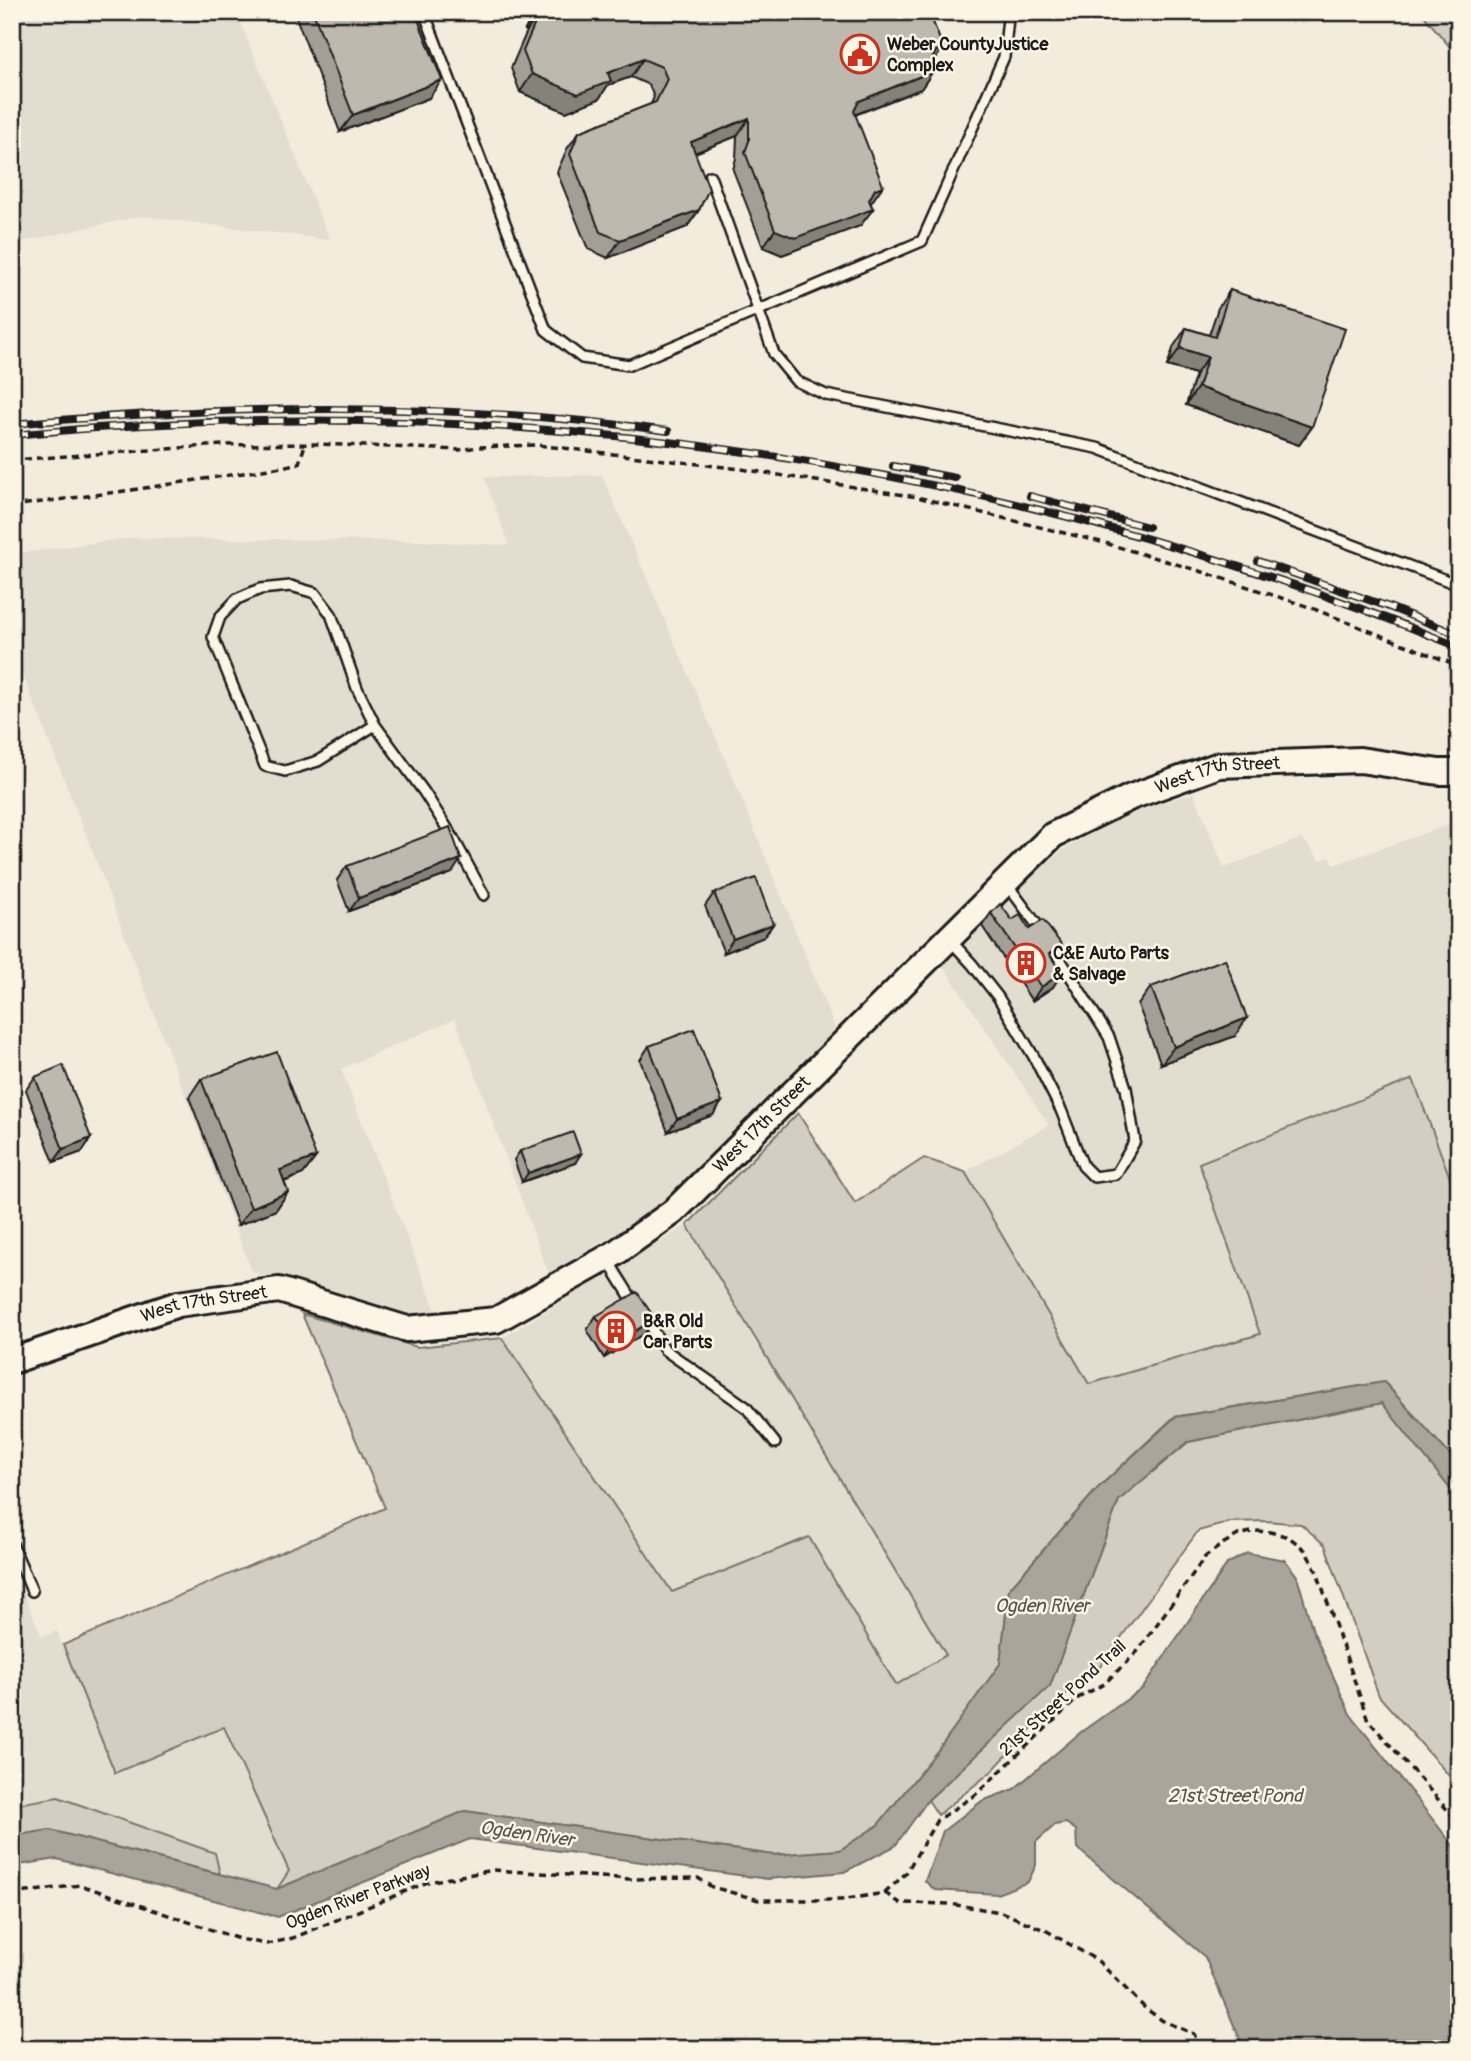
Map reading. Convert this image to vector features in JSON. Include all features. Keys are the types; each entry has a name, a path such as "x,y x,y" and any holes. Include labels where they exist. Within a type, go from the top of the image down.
{"street":[{"name":"West 17th Street","path":"12,1361 178,1304 279,1290 407,1329 496,1320 607,1258 673,1212 1053,835 1131,797 1219,765 1360,760 1439,772 1459,772"}],"lane":[{"path":"424,12 546,330 582,358 629,365 922,241 1004,57 1008,18 1005,12"},
{"path":"710,176 774,354 796,381 826,395 1097,448 1459,585"},
{"path":"375,725 318,761 285,771 265,766 213,637 220,617 237,599 260,589 291,586 315,593 331,614 357,688 375,725 424,792 484,895"},
{"path":"949,938 998,997 1034,1057 1061,1110 1083,1166 1094,1177 1116,1174 1135,1141 1126,1088 1109,1037 1058,954 1006,883"},
{"path":"607,1258 666,1350 746,1407 775,1443"},
{"path":"12,1544 32,1591"}],"path":[{"path":"12,460 222,445 305,444 459,450 537,445 741,469 917,497 1105,543 1310,607 1459,666"},
{"path":"12,506 282,467 299,463 305,444"},
{"name":"21st Street Pond Trail","path":"886,1893 906,1873 937,1820 974,1796 1078,1698 1104,1684 1137,1652 1205,1557 1238,1535 1256,1531 1289,1538 1305,1550 1317,1572 1367,1720 1459,1823"},
{"name":"Ogden River Parkway","path":"12,1894 80,1885 239,1939 267,1944 293,1938 428,1882 494,1870 630,1879 698,1878 712,1887 759,1900 841,1900 886,1893"},
{"path":"886,1893 900,1903 950,1904 1001,1912 1047,1931 1098,1961 1154,2015 1194,2034 1201,2049"}],"shaded area":[{"path":"12,12 236,12 330,240 141,216 12,244"},
{"path":"1421,12 1459,12 1459,58"},
{"path":"602,475 735,782 837,1033 662,1204 549,1275 455,1019 341,1069 437,1314 410,1319 252,1272 12,647 12,554 130,538 420,541 509,545 484,477"},
{"path":"1194,793 1224,868 1302,838 1320,860 1331,857 1334,865 1459,821 1459,1202 1413,1079 1199,1163 1261,1334 1089,1384 965,1172 1049,1125 941,963 1014,889 1061,851 1103,827 1148,807"},
{"path":"1413,1079 1459,1202 1459,1465 1384,1382 1174,1417 1098,1488 1009,1589 1000,1664 939,1749 878,1825 840,1850 774,1855 465,1811 277,1889 289,1871 224,1727 115,1773 63,1645 385,1508 302,1314 417,1347 502,1338 672,1592 809,1537 896,1685 946,1655 687,1225 798,1113 855,1203 924,1158 965,1172 1089,1384 1260,1334 1199,1163"},
{"path":"687,1225 946,1655 895,1685 809,1537 673,1592 502,1338"},
{"path":"1382,1403 1459,1500 1459,1787 1379,1696 1325,1545 1301,1524 1231,1522 1198,1531 1096,1672 1058,1700 992,1771 938,1815 928,1800 1050,1686 1119,1500 1188,1442"},
{"path":"12,1566 42,1637 57,1631 115,1773 223,1727 289,1872 277,1889 220,1874 215,1853 58,1797 12,1805"},
{"path":"58,1797 215,1853 220,1874 50,1830 12,1836 12,1805"}],"water":[{"name":"Ogden River","path":"1384,1382 1459,1465 1459,1500 1382,1403 1188,1442 1119,1500 1050,1686 928,1800 895,1846 844,1872 768,1879 470,1839 278,1917 57,1859 12,1866 12,1836 50,1830 277,1889 465,1811 774,1855 840,1850 878,1825 939,1749 1000,1664 1009,1589 1098,1488 1175,1417"},
{"name":"21st Street Pond","path":"1247,1553 1285,1560 1297,1576 1313,1631 1350,1714 1459,1853 1459,2049 1244,2049 1205,1957 1077,1848 1076,1830 1066,1823 1055,1825 1036,1842 1036,1865 1028,1882 997,1894 935,1890 925,1881 943,1831 982,1801 1014,1789 1081,1732 1143,1688 1227,1564"}],"building":[{"path":"313,12 415,12 442,80 353,115"},
{"path":"537,12 929,12 943,48 936,51 930,63 933,71 859,101 854,111 883,186 875,189 869,200 873,209 795,238 775,230 745,152 749,141 749,118 691,142 709,189 699,210 620,240 600,232 570,154 579,132 656,102 667,79 662,67 643,59 608,73 611,81 578,94 532,74 523,51 539,14"},
{"path":"1230,290 1345,329 1312,427 1198,387 1208,357 1180,348 1186,328 1215,337"},
{"path":"450,827 461,859 359,898 347,866"},
{"path":"756,878 773,924 733,939 714,893"},
{"path":"1000,904 1012,920 1020,915 1029,929 1043,920 1062,945 1049,954 1062,973 1041,987 991,913"},
{"path":"1225,959 1247,1018 1174,1047 1151,987"},
{"path":"694,1029 722,1102 677,1119 649,1046"},
{"path":"277,1052 316,1157 280,1170 288,1192 251,1208 201,1079"},
{"path":"63,1065 91,1138 63,1149 35,1077"},
{"path":"573,1132 581,1154 528,1173 520,1151"},
{"path":"637,1292 655,1319 613,1344 596,1316"}],"railway":[{"path":"12,424 176,413 340,409 505,415 668,431"},
{"path":"12,435 197,423 382,421 566,431 749,452 930,485 1109,528 1285,582 1459,647"},
{"path":"893,466 955,478"},
{"path":"1030,496 1148,527"},
{"path":"1258,561 1459,635"}],"place":[{"name":"Weber CountyJustice Complex","path":"860,54"},
{"name":"C&E Auto Parts & Salvage","path":"1026,963"},
{"name":"B&R Old Car Parts","path":"616,1331"}]}
